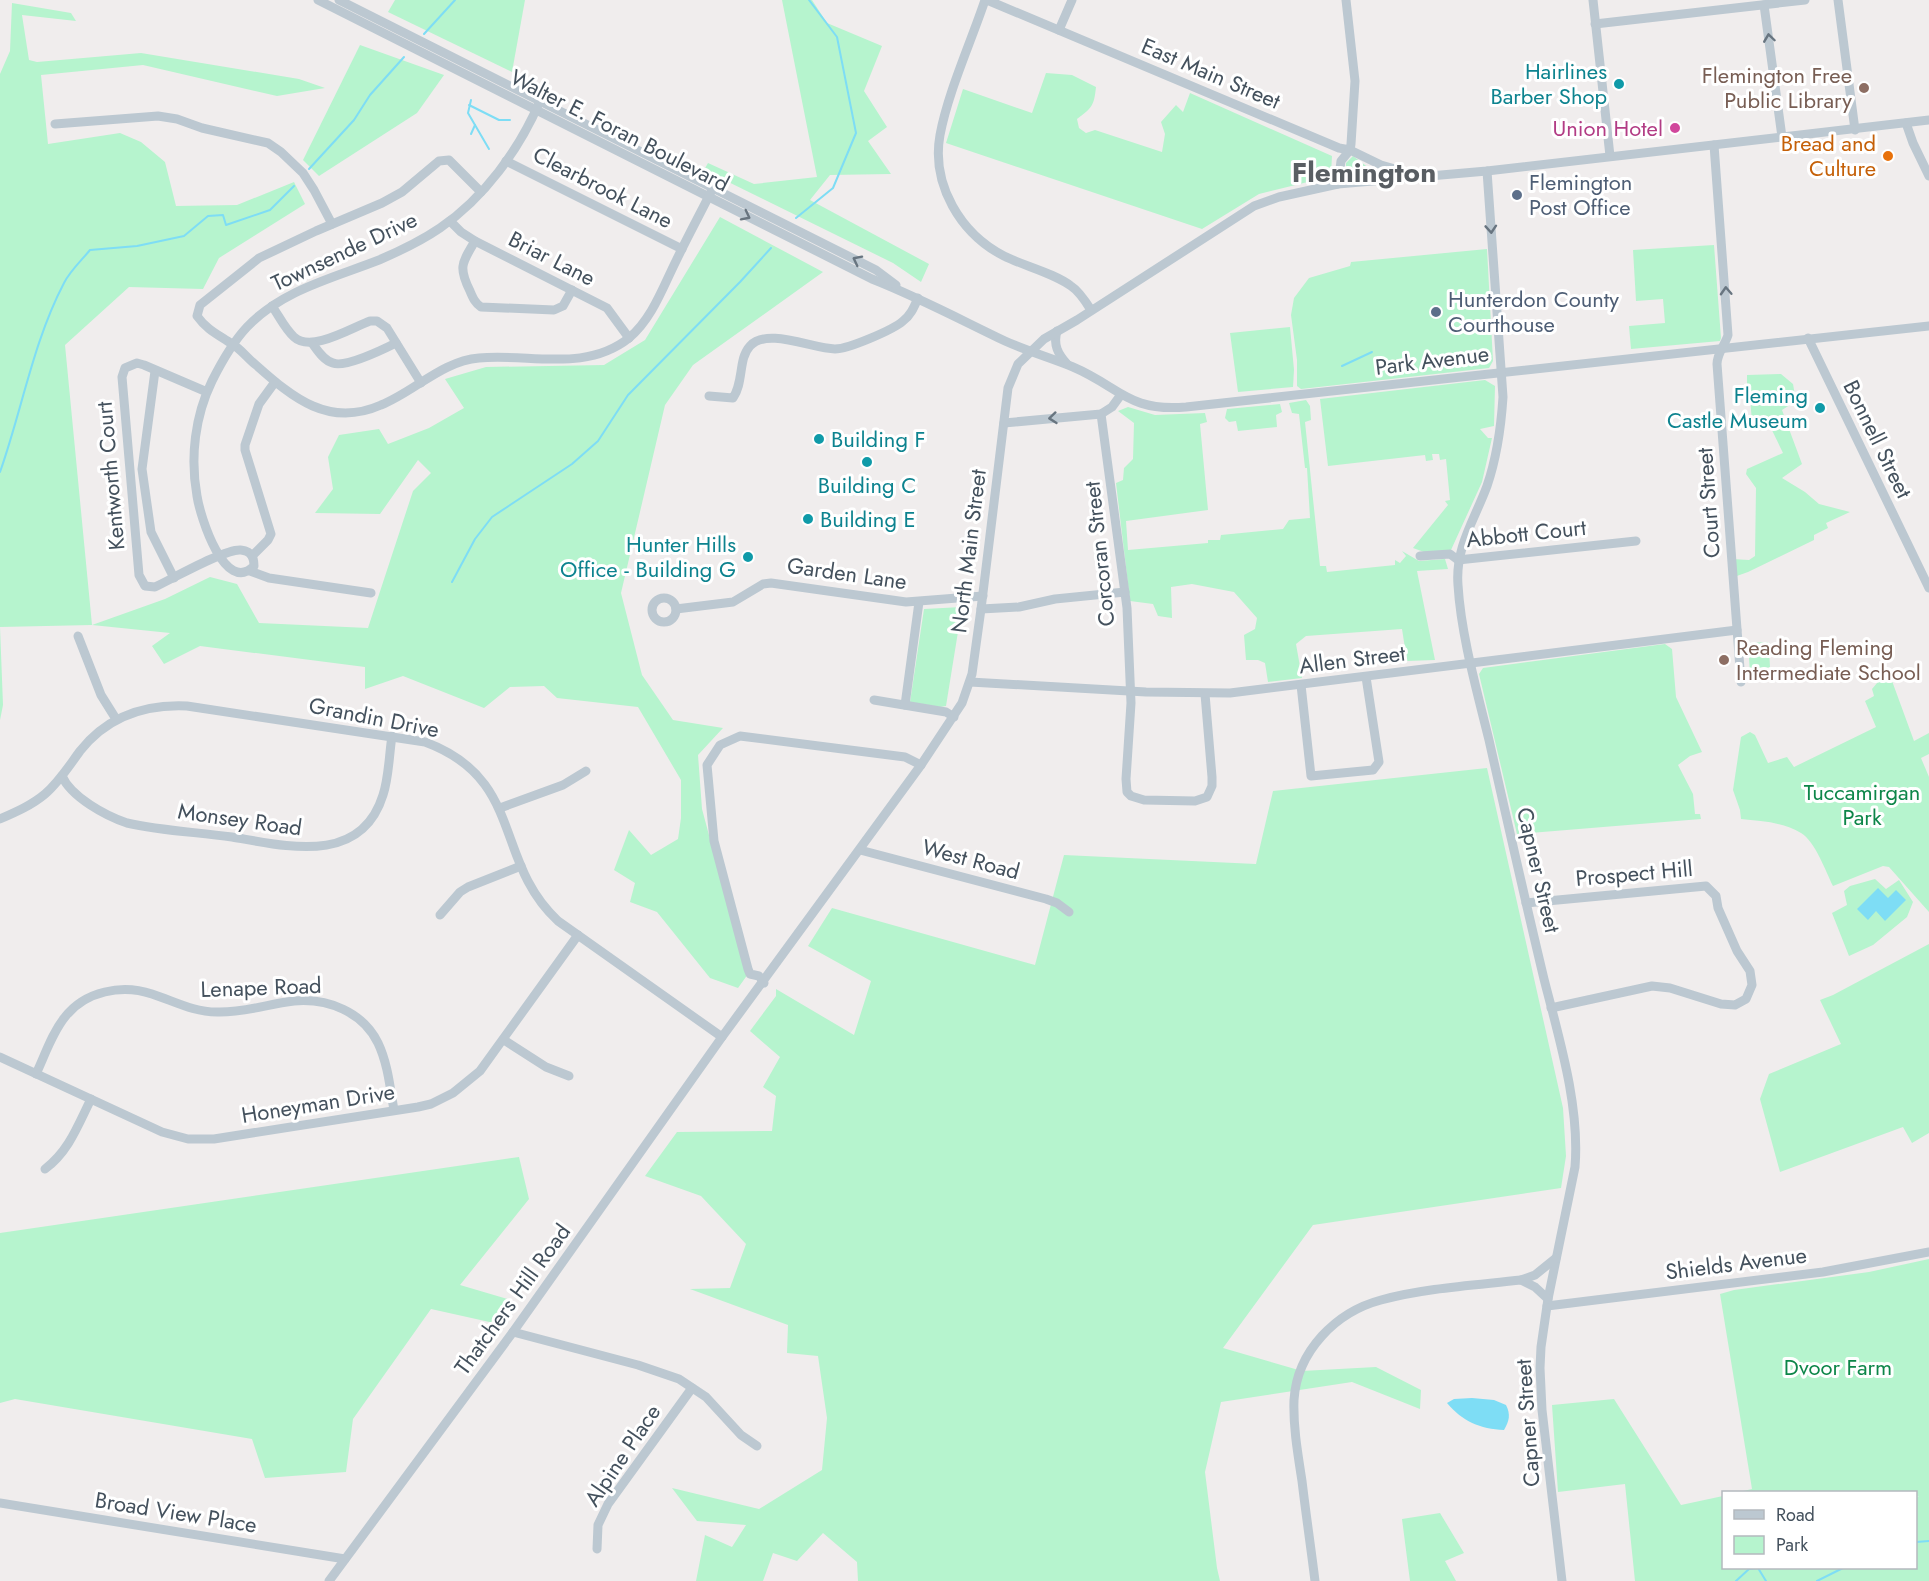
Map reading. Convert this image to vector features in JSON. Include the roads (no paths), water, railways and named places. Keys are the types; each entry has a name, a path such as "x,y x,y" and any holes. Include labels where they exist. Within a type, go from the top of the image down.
{"street":[{"name":"Walter E. Foran Boulevard","path":"318,0 538,105"},
{"name":"Walter E. Foran Boulevard","path":"339,0 538,105 711,192 876,270 905,292 1030,351"},
{"name":"East Main Street","path":"986,0 1339,148 1350,150 1381,165 1421,176"},
{"path":"986,0 940,135 939,162 944,185 960,219 975,237 1005,257 1072,286 1091,310"},
{"path":"1059,30 1072,0"},
{"path":"1338,184 1341,161 1350,150 1355,99 1346,0"},
{"path":"1593,0 1610,156"},
{"path":"1596,24 1805,0"},
{"path":"1838,0 1855,129"},
{"path":"1764,5 1782,137"},
{"name":"Townsende Drive","path":"250,571 238,574 227,567 220,556 206,530 195,484 197,423 207,392 233,344 247,327 272,306 307,287 396,252 429,235 450,220 481,192 506,161 538,105"},
{"path":"55,124 158,116 269,144 303,173 332,224"},
{"name":"North Main Street","path":"722,1037 921,765 968,692 983,597 1008,388 1018,364 1030,351 1057,331 1254,206 1292,193 1338,184 1487,171 1929,120"},
{"path":"1906,123 1929,176"},
{"name":"Court Street","path":"1714,145 1728,335 1717,362 1741,682"},
{"path":"481,192 449,160 440,161 395,196 259,258 200,305 197,316 204,325 233,344 275,382 308,405 325,411 342,413 375,408 455,364 471,359 587,357 611,350 629,338 647,318 711,192"},
{"name":"Clearbrook Lane","path":"506,161 682,249"},
{"name":"Capner Street","path":"1487,171 1502,404 1496,454 1482,499 1463,541 1458,560 1458,585 1471,663 1571,1097 1577,1149 1540,1347 1540,1389 1562,1581"},
{"name":"Briar Lane","path":"450,220 461,232 475,241 607,308 629,338"},
{"path":"475,241 464,259 461,270 474,301 481,307 554,310 563,306 572,290"},
{"path":"709,396 733,398 740,388 744,356 751,345 761,339 772,338 831,349 844,348 897,326 909,316 918,298"},
{"path":"272,306 295,338 304,343 312,343 370,321 377,321 387,328 421,383"},
{"name":"Park Avenue","path":"1030,351 1068,365 1120,396 1142,405 1175,408 1929,326"},
{"path":"1057,331 1056,348 1068,365"},
{"name":"Bonnell Street","path":"1808,338 1925,572 1929,588"},
{"path":"312,343 321,355 333,363 345,363 396,343"},
{"name":"Kentworth Court","path":"207,392 137,363 125,368 122,377 139,575 145,586 155,587 220,556"},
{"path":"155,371 142,468 152,532 174,578"},
{"path":"252,556 271,534 245,445 259,404 275,382"},
{"path":"1004,423 1101,414 1112,407 1120,396"},
{"name":"Corcoran Street","path":"1101,414 1125,592 1131,691 1126,786 1131,796 1144,800 1202,800 1210,793 1212,777 1205,694"},
{"name":"Abbott Court","path":"1420,556 1450,554 1458,560 1636,541"},
{"path":"220,556 239,549 252,556 254,566 250,571 270,578 371,593"},
{"name":"Garden Lane","path":"676,609 733,602 771,583 899,601 919,602 983,597"},
{"path":"981,609 1020,607 1055,599 1125,592"},
{"path":"905,705 919,602"},
{"name":"Allen Street","path":"970,682 1131,691 1230,693 1737,630"},
{"path":"78,636 97,685 116,720"},
{"path":"1301,685 1311,776 1373,770 1379,762 1366,677"},
{"path":"874,700 946,712 954,717"},
{"name":"Grandin Drive","path":"0,819 44,795 62,776 86,743 116,720 143,709 173,705 425,742 464,761 484,781 500,808 529,885 549,913 722,1037"},
{"name":"Monsey Road","path":"62,776 65,783 76,793 103,813 127,823 286,846 322,847 354,834 371,819 386,787 392,736"},
{"path":"764,982 759,976 750,974 748,969 714,841 707,765 720,745 740,736 905,757 921,765"},
{"path":"500,808 563,785 586,771"},
{"name":"West Road","path":"860,850 1046,899 1057,903 1069,912"},
{"path":"440,915 460,892 468,887 520,866"},
{"name":"Prospect Hill","path":"1526,903 1706,886 1716,896 1718,908 1737,951 1750,971 1752,985 1746,999 1735,1005 1721,1004 1670,988 1652,986 1551,1008"},
{"name":"Honeyman Drive","path":"0,1057 162,1132 188,1139 227,1137 431,1104 453,1094 480,1071 578,935"},
{"name":"Lenape Road","path":"36,1074 64,1017 74,1006 110,990 136,990 184,1007 208,1012 232,1011 296,1001 320,1002 332,1004 353,1014 378,1041 387,1067 394,1110"},
{"name":"Thatchers Hill Road","path":"329,1581 513,1332 722,1037"},
{"path":"504,1040 546,1067 568,1076"},
{"path":"45,1169 58,1160 65,1150 91,1099"},
{"name":"Shields Avenue","path":"1547,1303 1824,1272 1929,1252"},
{"path":"1315,1581 1294,1405 1300,1373 1317,1341 1346,1314 1381,1300 1402,1295 1521,1280 1535,1275 1556,1258"},
{"path":"1521,1280 1535,1287 1547,1303"},
{"path":"513,1332 653,1369 679,1379 717,1407 741,1435 757,1446"},
{"name":"Alpine Place","path":"597,1549 598,1525 608,1504 692,1388"},
{"name":"Broad View Place","path":"0,1503 345,1559"}],"water":[{"path":"1878,888 1888,898 1896,890 1906,900 1885,921 1876,911 1868,920 1857,909"},
{"path":"1454,1399 1494,1400 1506,1405 1509,1418 1504,1430 1472,1423 1459,1415 1447,1403"}],"waterway":[{"path":"424,34 455,0"},
{"path":"796,218 833,188 856,133 837,37 809,0"},
{"path":"309,169 354,120 370,95 404,57"},
{"path":"471,100 468,113 489,149"},
{"path":"469,105 499,120 510,120"},
{"path":"471,134 475,125"},
{"path":"0,472 36,352 53,306 66,279 90,250 137,246 184,236 208,216 223,215 226,225 270,210 294,186"},
{"path":"452,582 475,539 492,517 572,464 598,441 628,395 771,248"},
{"path":"1342,366 1372,352"},
{"path":"1917,1542 1929,1541"},
{"path":"1736,1581 1749,1569"},
{"path":"1759,1569 1766,1581"},
{"path":"1817,1581 1841,1569"}],"place":[{"name":"Hairlines Barber Shop","path":"1619,84"},
{"name":"Flemington Free Public Library","path":"1864,88"},
{"name":"Union Hotel","path":"1675,128"},
{"name":"Bread and Culture","path":"1888,156"},
{"name":"Flemington Post Office","path":"1517,195"},
{"name":"Hunterdon County Courthouse","path":"1436,312"},
{"name":"Fleming Castle Museum","path":"1820,408"},
{"name":"Building F","path":"819,439"},
{"name":"Building C","path":"867,462"},
{"name":"Building E","path":"808,519"},
{"name":"Hunter Hills Office - Building G","path":"748,557"},
{"name":"Reading Fleming Intermediate School","path":"1724,660"}],"district":[{"name":"Flemington","path":"1364,172"}],"park label":[{"name":"Tuccamirgan Park","path":"1862,804"},
{"name":"Dvoor Farm","path":"1838,1367"}]}
